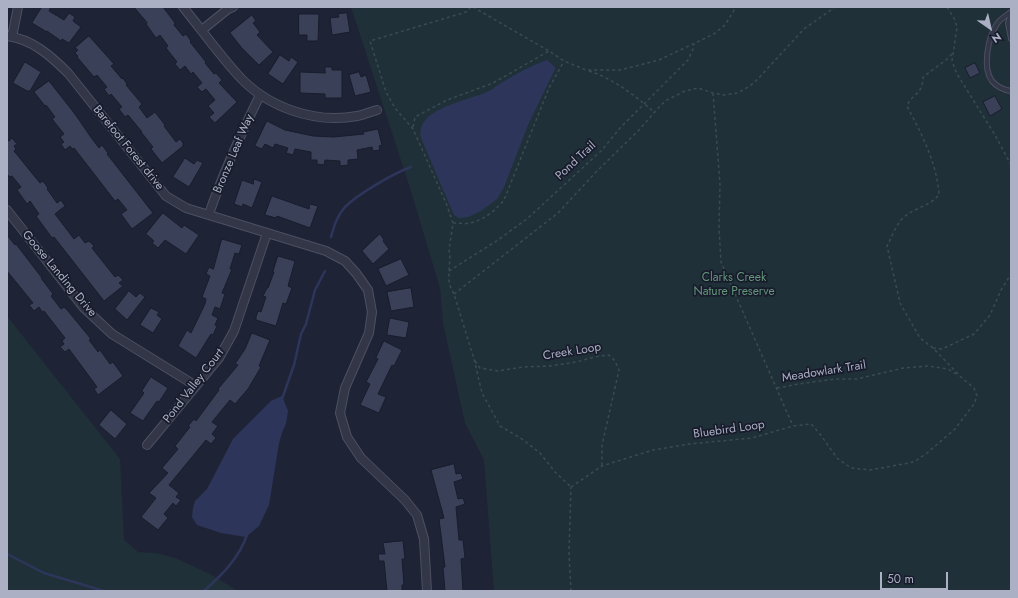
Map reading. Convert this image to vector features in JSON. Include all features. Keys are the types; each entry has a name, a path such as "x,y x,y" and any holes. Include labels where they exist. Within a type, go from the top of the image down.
{"street":[{"path":"10,36 18,7"},
{"path":"183,7 237,75 260,95 289,110 314,116 338,118 357,116 377,110"},
{"path":"202,30 234,7"},
{"name":"Barefoot Forest drive","path":"10,36 35,45 55,60 68,73 166,196 186,208 267,233"},
{"name":"Bronze Leaf Way","path":"209,214 223,174 260,95"},
{"name":"Goose Landing Drive","path":"7,210 83,307 112,334 196,386"},
{"path":"267,233 326,252 345,261 356,272 368,290 372,312 369,333 345,388 340,412 346,437 360,458 405,500 417,515 424,539 427,591"},
{"name":"Pond Valley Court","path":"147,445 219,358 234,330 267,233"}],"lane":[{"path":"1011,13 1008,22 1011,39"},
{"path":"1011,13 997,24 990,41 986,62 991,81 1002,89 1011,91"}],"path":[{"path":"571,591 569,554 571,488 555,472 540,453 522,439 500,426 482,393 474,359 454,294 449,284 449,250 453,223 446,203 413,129 389,100 370,41 466,12 472,7 564,60 586,70 601,74 630,92 654,112"},
{"path":"586,70 620,70 659,60 714,34 725,25 736,7"},
{"name":"Pond Trail","path":"454,294 558,213 667,100 684,91 698,88 724,95 737,93 745,89 755,82 804,29 835,7"},
{"path":"947,7 954,18 957,27 952,60 957,74 995,135 1011,165"},
{"name":"Pond Trail","path":"449,271 498,240 528,218 602,150 620,128 688,60 694,47 694,43"},
{"path":"413,129 412,125 415,118 423,113 447,100 493,83 549,51"},
{"path":"954,52 946,60 923,77 920,92 910,100 907,106 930,152 938,184 939,196 905,217 897,227 887,246 900,303 920,338 933,348 962,378"},
{"path":"453,223 470,223 484,217 497,208 504,200 549,88 564,60"},
{"name":"Meadowlark Trail","path":"713,93 720,184 719,228 721,262 777,388 820,381 856,378 903,368 928,366 948,369 962,378"},
{"path":"933,348 942,349 974,334 990,315 1001,290 1011,274"},
{"name":"Creek Loop","path":"474,359 480,368 498,371 524,367 550,366 609,355 616,361 619,370 602,445 602,466"},
{"name":"Bluebird Loop","path":"571,488 602,466 653,450 689,444 752,438 793,426 811,424 837,458 851,468 870,470 914,462 955,429 974,404 976,396 974,388 962,378"},
{"path":"777,388 793,426"}],"green space":[{"name":"Clarks Creek Nature Preserve","path":"351,7 1011,7 1011,591 494,591 484,460 465,423 443,323 440,288 410,188"},
{"path":"7,316 120,459 124,540 138,552 156,553 175,558 210,574 238,591 7,591"}],"water":[{"path":"547,60 555,67 555,69 528,125 504,187 497,199 481,211 468,217 459,218 454,215 421,138 421,127 435,112 446,106 491,90 522,71"},
{"path":"282,396 288,411 286,424 279,443 269,505 259,526 246,537 221,533 197,525 192,517 195,501 207,489 233,439 271,401"}],"building":[{"path":"42,7 51,7 49,11 64,20 69,13 75,17 73,21 81,27 69,43 62,39 61,41 32,23"},
{"path":"134,7 163,7 175,23 174,25 183,36 186,34 191,41 190,42 206,62 205,63 214,74 216,73 222,80 219,83 237,102 215,123 209,117 214,113 208,106 215,100 206,89 202,92 197,87 202,83 193,72 191,74 185,66 180,70 175,64 177,62 166,48 168,46 160,35 156,38 146,24 147,23"},
{"path":"347,13 350,32 332,35 330,18 339,17 338,14"},
{"path":"299,14 319,14 318,41 307,41 307,35 299,35"},
{"path":"252,15 256,21 253,23 260,32 257,35 273,52 259,65 241,47 230,33"},
{"path":"89,36 114,64 111,66 122,79 123,78 127,84 126,85 142,104 139,107 147,118 155,112 176,142 180,139 183,143 183,146 162,163 151,149 153,147 142,132 128,115 125,117 119,109 122,107 111,94 109,96 104,89 107,87 97,75 94,77 77,57 78,56 75,53 78,50 75,48"},
{"path":"280,55 289,61 291,57 298,62 283,84 268,74"},
{"path":"25,62 41,72 30,91 27,91 13,83"},
{"path":"975,63 980,73 970,78 965,68"},
{"path":"325,67 332,67 332,70 342,70 342,98 325,98 325,94 300,93 300,72 325,73"},
{"path":"359,72 361,77 366,75 371,92 355,96 349,75"},
{"path":"49,81 99,148 102,145 108,153 107,154 153,213 132,229 121,214 127,210 118,199 115,201 74,148 72,149 70,146 65,150 61,144 64,142 60,137 64,134 52,119 55,117 34,92"},
{"path":"995,96 1002,109 990,116 983,102"},
{"path":"267,121 285,130 313,136 334,137 364,134 363,132 378,129 382,145 379,146 380,150 373,151 372,147 357,150 358,159 348,160 348,165 340,166 340,161 325,160 324,165 317,164 317,160 311,160 311,152 295,149 293,155 286,153 288,148 275,144 273,148 265,144 262,149 255,146"},
{"path":"12,138 17,144 14,146 16,149 14,151 40,183 43,181 57,203 61,200 65,206 55,214 74,239 79,235 85,243 89,241 94,246 92,248 115,277 118,275 123,280 119,283 123,286 104,301 54,237 52,238 36,216 39,214 30,201 27,204 17,190 21,187 12,176 10,177 7,174 7,139 9,141"},
{"path":"185,158 194,164 197,160 203,163 189,187 173,177"},
{"path":"254,179 262,182 252,208 243,204 242,207 234,204 242,180 253,184"},
{"path":"272,196 309,209 310,204 318,206 310,228 277,216 276,218 265,215"},
{"path":"163,213 182,228 184,225 199,235 186,254 165,240 158,248 152,243 154,241 146,234"},
{"path":"380,234 389,249 373,264 362,251"},
{"path":"7,235 15,245 16,244 42,278 53,294 51,296 61,309 64,307 68,311 91,339 89,340 98,352 100,350 110,364 113,362 123,376 98,395 94,389 97,387 69,349 65,352 60,347 64,344 62,341 65,338 44,311 42,312 39,307 34,311 29,305 33,303 7,271"},
{"path":"222,239 242,245 239,254 235,253 230,269 232,269 222,293 225,294 220,309 215,307 212,315 218,318 215,325 217,326 213,335 211,334 196,358 178,346 187,330 191,333 205,304 206,299 202,297 210,276 206,274 209,267 213,269"},
{"path":"278,256 295,261 288,286 292,288 286,304 283,303 276,326 256,320 256,317 258,311 261,312 266,297 263,296 268,288 274,272"},
{"path":"401,259 409,275 386,286 378,269"},
{"path":"411,288 414,307 391,311 387,292"},
{"path":"129,291 136,297 140,293 145,297 127,320 115,309"},
{"path":"151,308 159,312 157,315 162,319 153,333 140,325"},
{"path":"390,318 409,322 406,338 387,335"},
{"path":"252,333 270,340 259,366 261,367 248,389 235,404 230,400 212,422 218,426 212,434 216,438 211,444 206,440 169,485 179,493 176,497 181,500 176,506 173,503 164,514 168,518 158,530 141,517 156,498 149,493 168,473 162,468 178,449 175,446 190,427 188,426 194,419 196,421 219,390 218,389 238,365 235,364 245,349"},
{"path":"384,341 402,350 394,366 392,365 378,394 386,397 379,413 360,405 370,384 366,382 378,359 376,358"},
{"path":"151,377 168,388 159,402 157,401 143,421 130,413 144,393 142,391"},
{"path":"111,410 127,424 115,439 99,425"},
{"path":"454,464 456,474 461,473 463,479 454,482 458,499 463,498 465,504 456,507 459,540 463,540 465,558 461,559 463,591 445,591 443,567 445,567 439,519 444,518 431,470"},
{"path":"403,541 405,559 402,559 404,585 402,585 402,591 387,591 384,561 379,561 378,554 385,554 383,543"}],"waterway":[{"path":"331,237 340,214 345,207 376,184 411,167"},
{"path":"282,399 294,365 301,334 306,324 315,290 325,271"},
{"path":"204,591 235,559 247,535"},
{"path":"7,554 44,573 104,591"}]}
